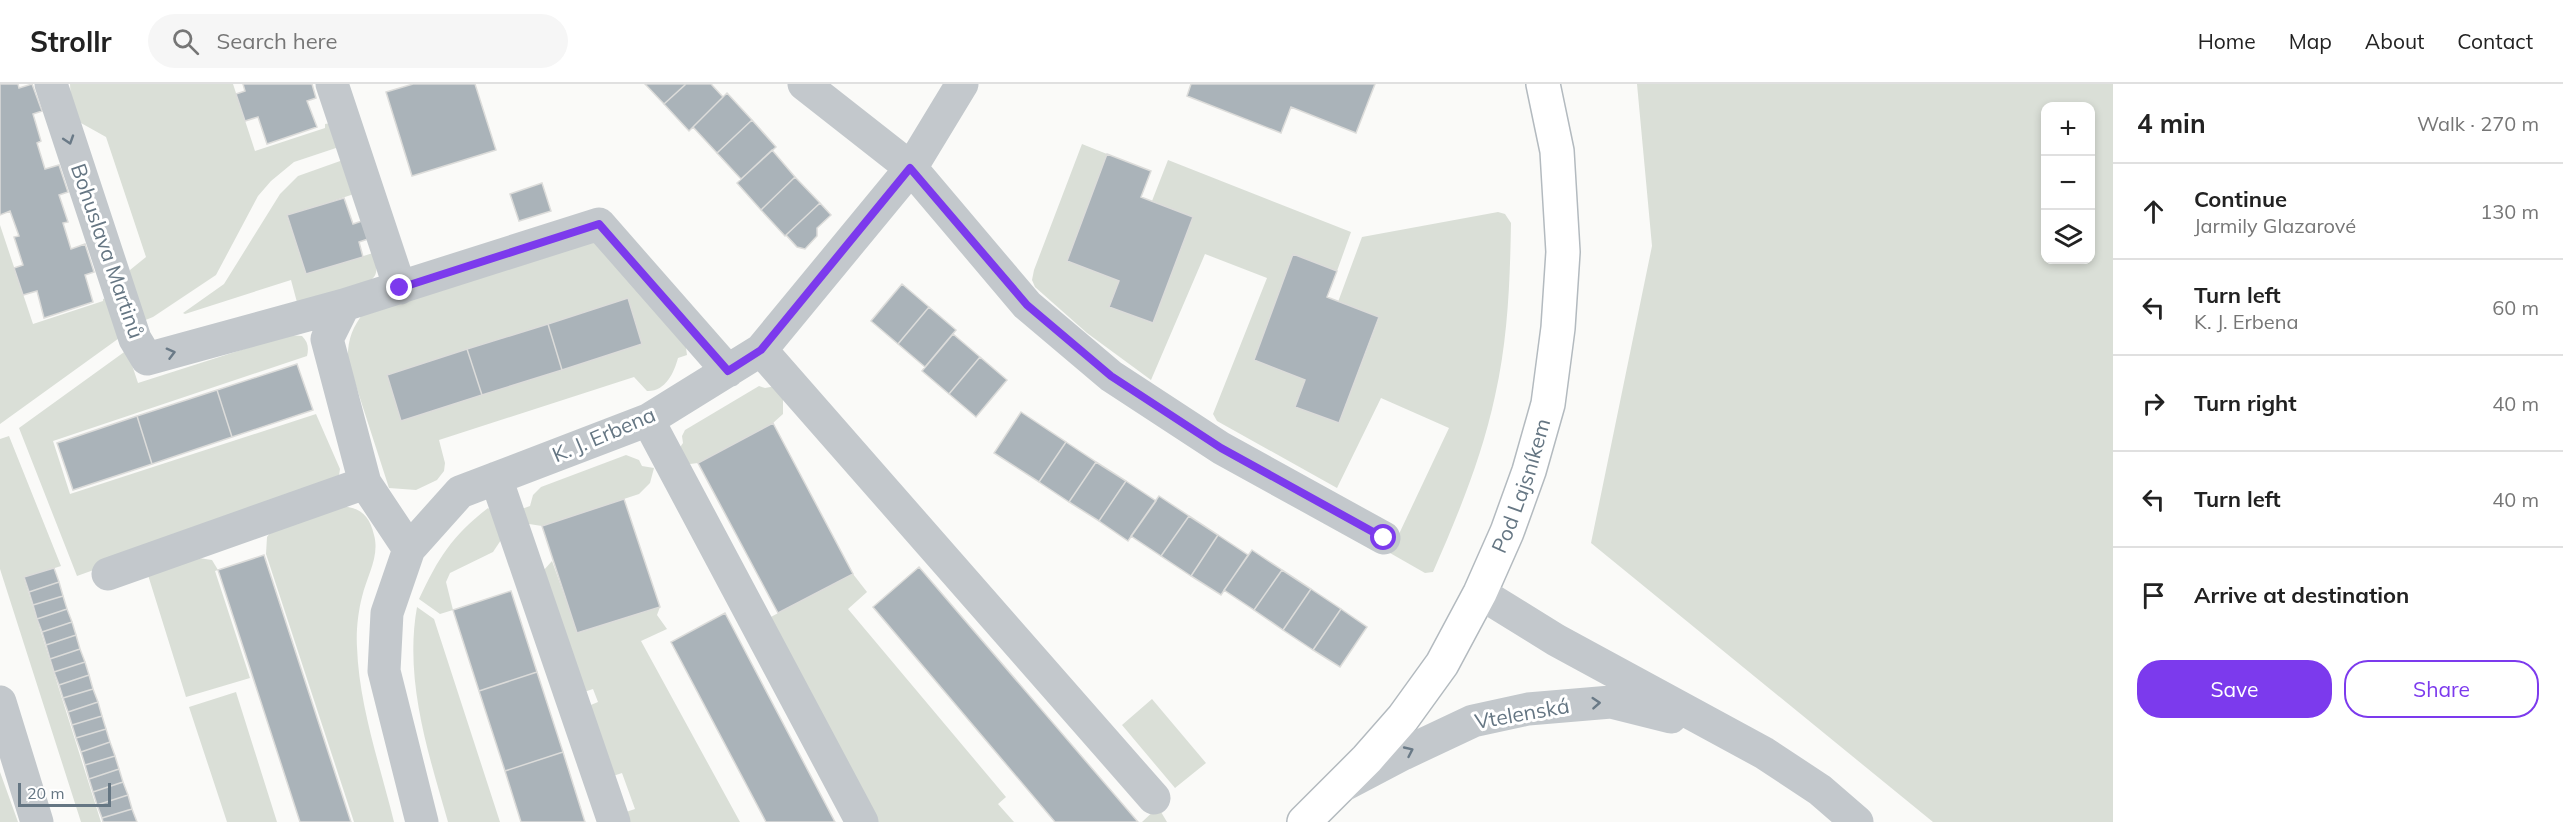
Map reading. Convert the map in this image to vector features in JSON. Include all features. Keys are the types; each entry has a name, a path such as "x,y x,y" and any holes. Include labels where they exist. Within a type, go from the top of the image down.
{"street":[{"name":"Bohuslava Martinů","path":"51,84 135,339 147,359 344,305"},
{"path":"332,84 400,288"},
{"path":"804,84 910,168 1027,305 1111,376 1221,448 1384,538"},
{"name":"K. J. Erbena","path":"422,822 384,670 387,613 409,549 460,492 648,420 761,350 910,168 962,84"},
{"name":"Pod Lajsníkem","path":"1304,822 1367,759 1416,700 1442,664 1480,593 1507,532 1528,471 1548,404 1558,328 1562,241 1557,151 1543,84"},
{"path":"409,549 365,483 327,339 344,305 599,224 728,371"},
{"path":"761,350 1154,798"},
{"path":"648,420 862,822"},
{"path":"496,478 614,822"},
{"path":"108,574 365,483"},
{"name":"Vtelenská","path":"1480,593 1556,640 1764,753 1820,790 1857,822"},
{"path":"0,702 37,822"},
{"name":"Vtelenská","path":"1339,788 1403,753 1473,721 1545,706 1611,702 1718,729"}],"shaded area":[{"path":"70,84 233,84 255,151 325,128 325,124 331,123 339,147 294,162 271,181 258,196 216,275 153,317 138,323 128,291 130,270 146,257 106,137 72,118"},
{"path":"1637,84 2113,84 2113,822 1933,822 1591,543 1652,246"},
{"path":"1082,144 1107,154 1067,261 1119,281 1110,307 1152,323 1193,217 1152,201 1168,160 1351,232 1337,271 1293,255 1254,360 1305,380 1339,423 1379,318 1338,302 1362,237 1498,212 1505,214 1511,223 1510,266 1506,332 1499,375 1490,419 1476,463 1433,572 1425,573 1390,553 1449,428 1381,398 1337,488 1217,421 1213,414 1267,278 1205,254 1151,380 1087,333 1035,287 1032,280 1034,270"},
{"path":"343,160 354,194 287,216 306,274 373,253 376,274 371,280 298,306 291,280 183,313 224,284 280,194 298,176"},
{"path":"0,225 33,324 109,297 122,336 0,424"},
{"path":"592,234 685,341 687,355 678,358 668,380 659,388 647,391 634,377 439,440 445,463 444,471 437,480 416,490 389,488 348,361 351,335 364,312"},
{"path":"288,335 302,336 308,345 307,356 53,441 70,494 316,414 340,469 338,482 77,576 19,428 127,350 138,383"},
{"path":"759,386 765,388 776,386 783,398 783,414 773,423 698,463 690,464 676,453 683,443 682,436 685,430"},
{"path":"9,436 61,566 24,578 101,822 81,822 0,569 0,439"},
{"path":"626,455 639,460 642,466 654,468 650,483 639,494 542,526 529,524 521,517 519,510 530,506 533,495 541,487"},
{"path":"336,506 351,507 361,512 369,521 374,535 375,551 372,566 359,609 357,647 366,713 394,822 354,822 266,554 267,537 272,530"},
{"path":"488,508 496,515 501,540 493,552 450,573 446,582 453,610 440,614 419,599 433,571 455,538"},
{"path":"192,557 212,560 218,570 215,571 250,678 186,697 148,575"},
{"path":"552,561 578,633 660,607 657,615 667,629 641,641 740,822 626,822 623,813 635,809 622,773 610,777 586,707 598,702 593,689 581,693 543,571"},
{"path":"853,574 867,592 848,609 1006,797 998,804 1014,822 875,822 765,620"},
{"path":"417,607 434,619 500,822 448,822 426,742 416,689 414,634"},
{"path":"236,692 277,822 227,822 189,707"},
{"path":"1152,699 1206,763 1175,788 1122,725"},
{"path":"0,772 18,822 0,822"},
{"path":"1158,807 1167,822 1142,822"}],"building":[{"path":"0,84 18,84 19,88 32,84 42,111 33,114 41,141 37,143 45,169 59,165 68,192 59,195 68,222 63,223 71,249 85,244 94,272 85,275 93,302 44,318 37,291 23,295 14,268 23,265 14,237 19,236 10,211 0,215"},
{"path":"243,84 312,84 316,98 307,101 317,127 267,144 258,117 245,121 236,94 245,91"},
{"path":"413,84 475,84 496,150 412,176 386,92"},
{"path":"645,84 686,84 664,104"},
{"path":"686,84 711,84 723,97 689,131 664,104"},
{"path":"1191,84 1375,84 1356,133 1291,107 1281,133 1187,96"},
{"path":"727,93 752,120 717,153 693,127"},
{"path":"752,120 776,147 741,179 717,153"},
{"path":"772,150 795,177 761,210 737,183"},
{"path":"1107,154 1151,171 1141,197 1193,217 1153,323 1109,307 1119,281 1067,261"},
{"path":"795,177 820,203 785,236 761,210"},
{"path":"542,183 551,211 519,221 510,194"},
{"path":"344,198 353,224 362,221 368,239 359,242 363,257 306,274 287,215"},
{"path":"820,203 831,215 817,228 817,236 805,249 797,247 786,235"},
{"path":"1293,254 1337,271 1327,297 1379,317 1339,423 1295,407 1305,380 1254,360"},
{"path":"902,284 929,307 898,344 871,321"},
{"path":"628,298 642,344 562,370 548,324"},
{"path":"929,307 956,330 925,367 898,344"},
{"path":"548,324 562,370 482,395 467,349"},
{"path":"953,334 980,357 949,394 922,371"},
{"path":"467,349 482,395 401,421 387,375"},
{"path":"980,357 1007,380 976,417 949,394"},
{"path":"297,364 313,410 232,437 217,390"},
{"path":"217,390 232,437 152,464 137,416"},
{"path":"1021,412 1066,442 1039,482 994,453"},
{"path":"137,416 152,464 73,490 57,443"},
{"path":"773,423 853,574 778,613 698,463"},
{"path":"1066,442 1096,462 1069,502 1039,482"},
{"path":"1096,462 1126,481 1099,521 1069,502"},
{"path":"1126,481 1156,501 1128,541 1099,521"},
{"path":"1159,496 1189,516 1161,556 1131,536"},
{"path":"624,499 660,607 577,633 542,526"},
{"path":"1189,516 1218,535 1191,576 1161,556"},
{"path":"1218,535 1248,555 1221,595 1191,576"},
{"path":"1252,550 1282,570 1254,610 1224,590"},
{"path":"264,555 351,822 300,822 218,570"},
{"path":"919,567 1138,822 1055,822 873,607"},
{"path":"54,568 59,582 29,592 24,577"},
{"path":"1282,570 1311,589 1283,630 1254,610"},
{"path":"59,582 63,596 33,605 29,592"},
{"path":"1311,589 1341,609 1313,650 1283,630"},
{"path":"511,591 537,672 479,691 453,610"},
{"path":"63,596 67,609 37,619 33,605"},
{"path":"67,609 72,622 42,632 37,619"},
{"path":"1341,609 1367,627 1340,667 1313,650"},
{"path":"725,613 835,822 766,822 671,642"},
{"path":"72,622 76,635 46,645 42,632"},
{"path":"76,635 80,649 50,659 46,645"},
{"path":"80,649 85,662 54,672 50,659"},
{"path":"85,662 89,675 59,685 54,672"},
{"path":"537,672 563,752 505,771 479,691"},
{"path":"89,675 93,689 63,698 59,685"},
{"path":"93,689 98,702 68,712 63,698"},
{"path":"98,702 102,716 72,725 68,712"},
{"path":"102,716 106,729 76,738 72,725"},
{"path":"106,729 110,742 81,752 76,738"},
{"path":"110,742 115,756 85,765 81,752"},
{"path":"563,752 585,822 521,822 505,771"},
{"path":"115,756 119,769 89,779 85,765"},
{"path":"119,769 123,782 93,792 89,779"},
{"path":"123,782 128,795 97,805 93,792"},
{"path":"128,795 132,809 102,818 97,805"},
{"path":"132,809 137,822 103,822 102,818"}],"route":[{"path":"400,288 599,224 728,371 761,350 910,168 1027,305 1111,376 1221,448 1384,538"}]}
